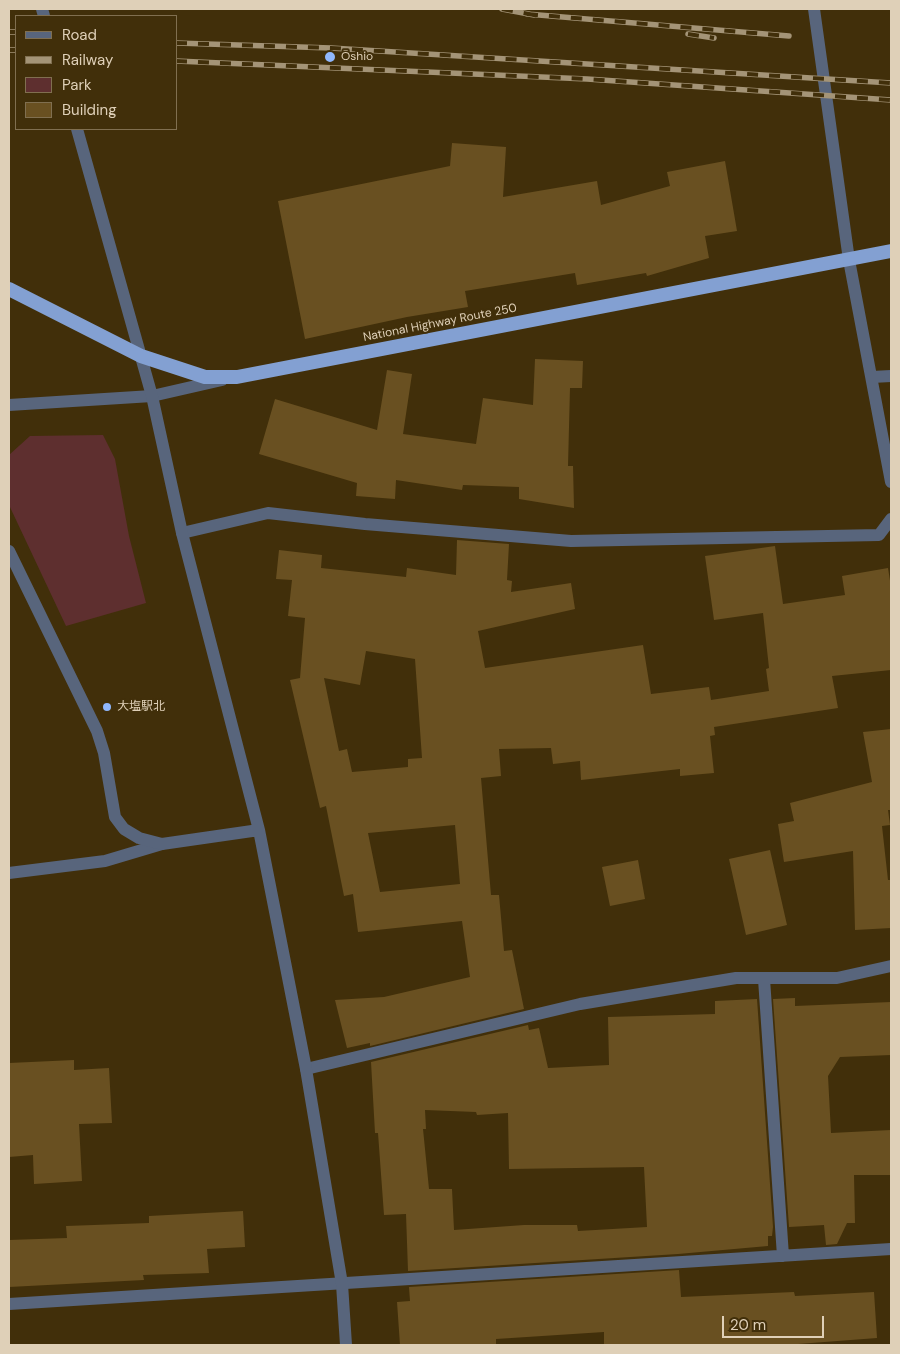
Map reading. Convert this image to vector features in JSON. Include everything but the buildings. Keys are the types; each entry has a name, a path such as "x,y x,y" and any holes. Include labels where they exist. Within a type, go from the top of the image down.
{"highway":[{"name":"National Highway Route 250","path":"9,289 141,356 205,377 237,377 891,251"}],"street":[{"path":"814,9 849,260 891,482"},
{"path":"78,130 152,396 182,533 259,830 306,1070 342,1284 346,1345"},
{"path":"872,377 891,376"},
{"path":"9,406 152,396 237,377"},
{"path":"182,533 268,513 571,541 879,535 891,519"},
{"path":"9,550 97,731 104,753 115,816 124,829 139,838 162,844"},
{"path":"9,873 105,861 162,844 259,830"},
{"path":"306,1070 580,1004 736,978 837,978 891,966"},
{"path":"764,979 783,1256"},
{"path":"9,1304 891,1250"}],"green space":[{"path":"103,435 115,459 129,536 146,603 66,626 9,505 9,455 30,436"}],"railway":[{"path":"502,9 534,15"},
{"path":"527,14 789,36"},
{"path":"9,32 15,32"},
{"path":"688,34 714,38"},
{"path":"178,43 331,48 891,83"},
{"path":"9,50 15,50"},
{"path":"178,61 587,79 891,100"}],"place":[{"name":"Ōshio","path":"330,57"},
{"name":"大塩駅北","path":"107,707"}]}
